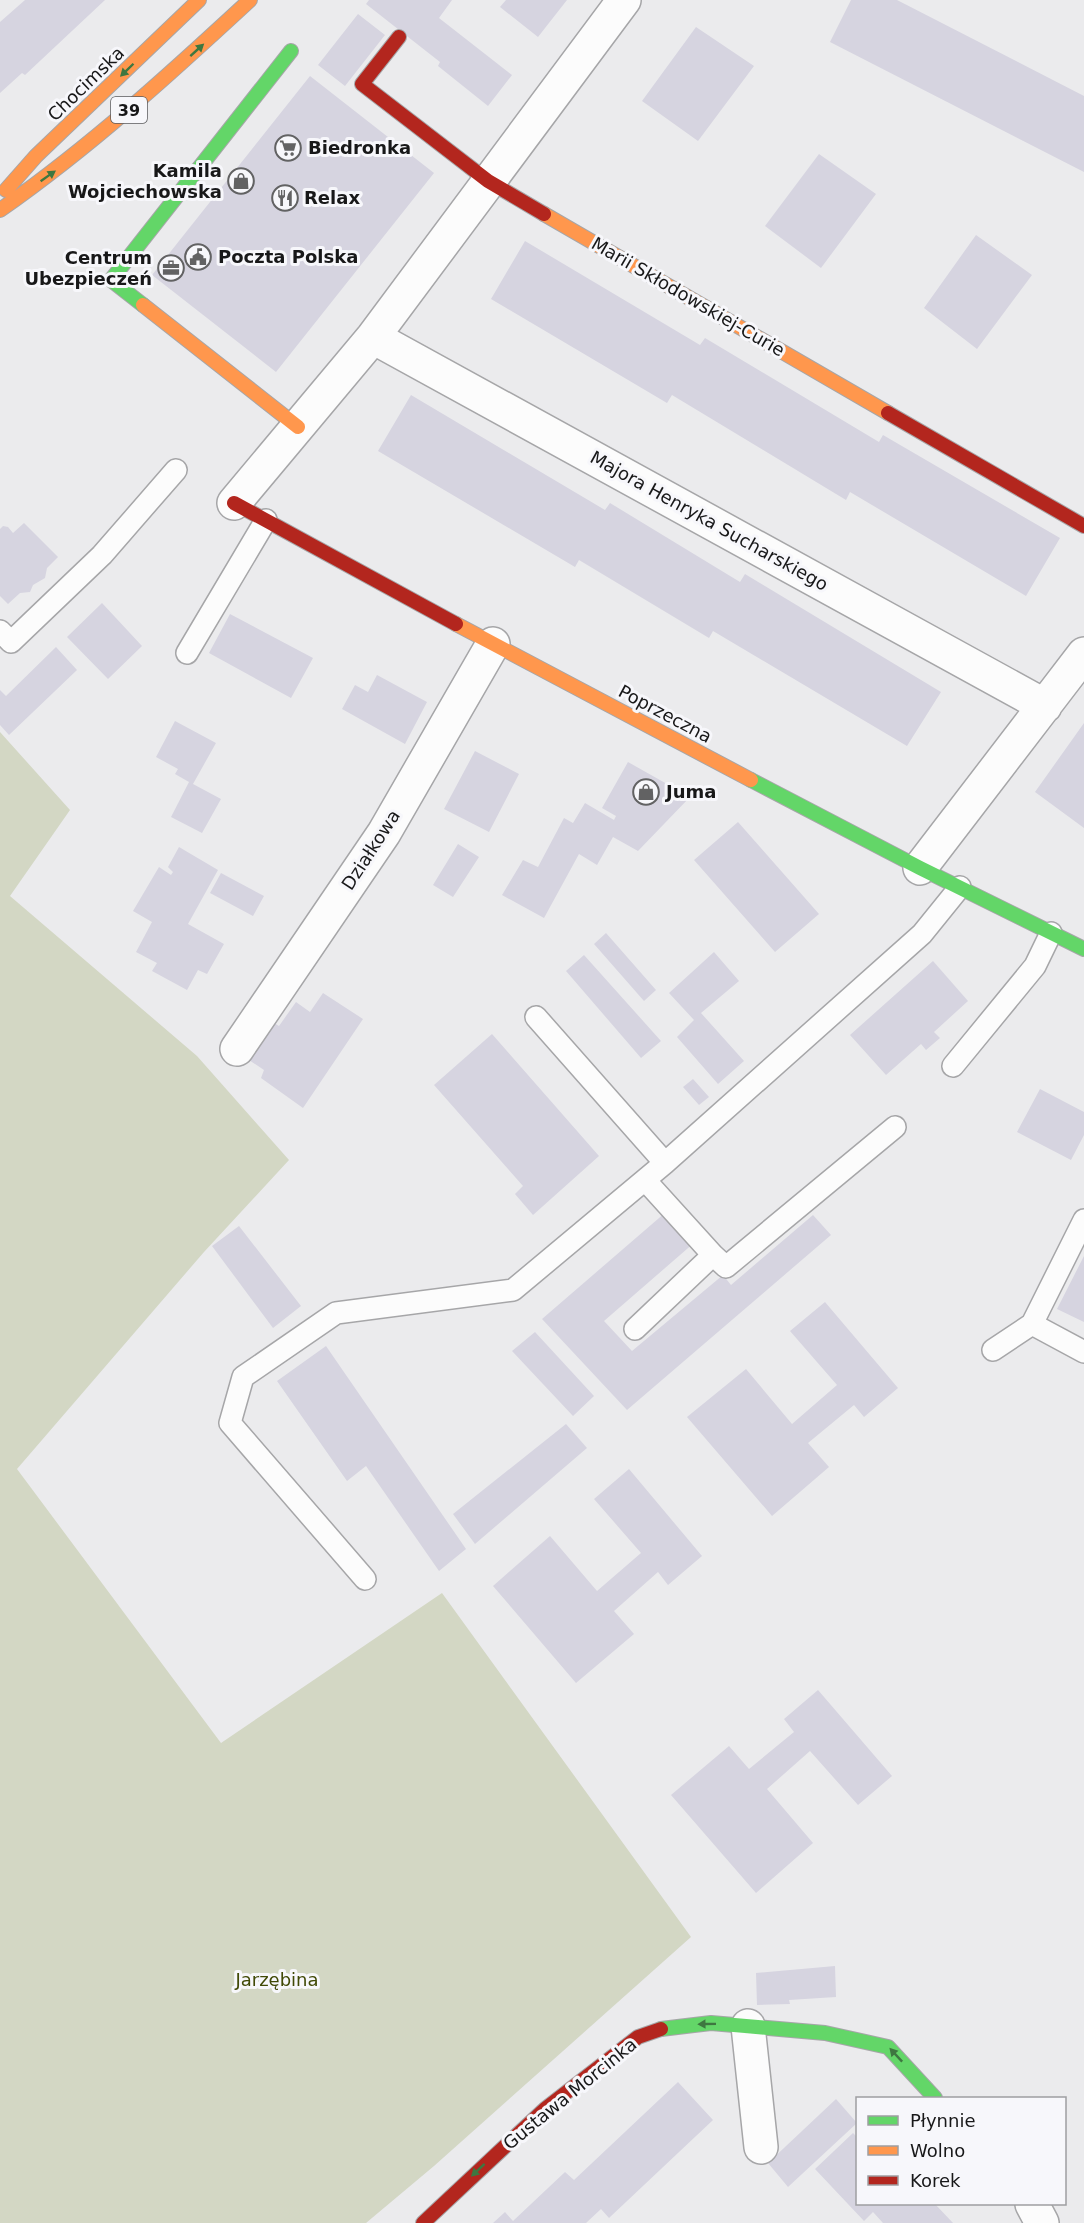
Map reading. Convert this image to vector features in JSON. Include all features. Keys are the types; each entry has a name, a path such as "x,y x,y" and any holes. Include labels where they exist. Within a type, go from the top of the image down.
{"street":[{"name":"Chocimska","path":"0,196 36,156 199,0"},
{"name":"39","path":"0,210 57,170 142,100 250,0"},
{"path":"234,503 373,337 624,0"},
{"name":"Marii Skłodowskiej-Curie","path":"399,37 362,84 488,182 1084,526"},
{"path":"291,51 111,280 298,427"},
{"name":"Majora Henryka Sucharskiego","path":"373,337 1045,706"},
{"name":"Poprzeczna","path":"234,503 493,644 920,868 1084,949"},
{"name":"Działkowa","path":"237,1049 384,833 493,644"},
{"path":"920,868 1084,654"},
{"name":"Gustawa Morcinka","path":"423,2223 546,2109 638,2037 671,2026 711,2023 825,2033 888,2047 934,2097"},
{"path":"748,2026 761,2147"},
{"path":"1033,2205 1042,2223"}],"lane":[{"path":"0,631 11,642 102,555 176,470"},
{"path":"187,653 266,520"},
{"path":"365,1580 230,1423 243,1377 336,1313 513,1290 665,1163 922,934 960,887"},
{"path":"953,1066 1035,966 1050,933"},
{"path":"536,1017 665,1163"},
{"path":"645,1180 726,1267 895,1127"},
{"path":"993,1350 1032,1324 1084,1220"},
{"path":"635,1329 713,1255"},
{"path":"1032,1324 1084,1352"}],"green space":[{"name":"Jarzębina","path":"0,732 70,810 10,896 197,1056 289,1160 204,1252 17,1469 221,1743 442,1593 691,1937 434,2166 366,2223 0,2223"}],"building":[{"path":"25,0 105,0 25,75 22,73 0,93 0,22"},
{"path":"369,0 452,0 439,18 512,75 488,106 438,66 440,62 366,4"},
{"path":"506,0 567,0 538,37 500,7"},
{"path":"851,0 897,0 1084,96 1084,172 830,42"},
{"path":"358,14 385,35 345,86 318,65"},
{"path":"696,27 754,66 698,141 642,101"},
{"path":"310,76 434,173 276,372 152,275"},
{"path":"819,154 876,194 821,268 765,226"},
{"path":"976,235 1032,275 977,349 924,308"},
{"path":"525,241 700,345 705,338 879,442 883,435 1060,538 1026,596 850,492 846,500 672,395 667,403 491,299"},
{"path":"411,395 605,510 610,503 740,582 745,574 941,692 907,746 713,631 709,638 579,560 575,567 378,451"},
{"path":"24,523 58,557 47,568 45,578 33,585 30,592 20,593 8,604 0,596 0,529 3,526 8,527 13,533"},
{"path":"102,603 142,646 108,679 67,637"},
{"path":"230,614 313,658 291,698 209,653"},
{"path":"56,647 77,670 9,735 0,725 0,690 6,696"},
{"path":"377,675 427,702 405,744 342,709 355,685 368,692"},
{"path":"175,721 216,743 193,784 221,799 202,833 171,817 189,782 175,774 178,769 156,757"},
{"path":"1084,723 1084,828 1035,792"},
{"path":"475,751 519,774 489,832 444,809"},
{"path":"628,762 690,797 638,851 613,837 597,865 579,854 544,918 502,895 523,860 538,867 564,818 573,823 585,803 614,820 616,816 602,808"},
{"path":"738,822 819,914 775,952 694,860"},
{"path":"458,844 479,857 453,897 433,885"},
{"path":"179,847 218,870 188,924 224,944 207,974 198,970 187,990 152,971 157,963 136,952 152,922 133,911 159,867 171,875 173,872 168,867"},
{"path":"221,873 264,896 253,916 210,893"},
{"path":"606,933 656,990 644,1001 594,944"},
{"path":"714,952 739,981 701,1013 744,1061 718,1084 677,1037 694,1020 669,993"},
{"path":"584,955 661,1041 641,1058 566,971"},
{"path":"933,961 968,1001 934,1032 940,1038 926,1050 921,1044 886,1075 850,1035"},
{"path":"323,993 363,1019 303,1108 261,1078 264,1070 249,1060 274,1023 279,1026 296,1002 310,1012"},
{"path":"492,1034 599,1156 533,1215 515,1194 523,1186 434,1085"},
{"path":"693,1079 709,1097 699,1105 683,1087"},
{"path":"1040,1089 1084,1112 1084,1135 1071,1160 1017,1132"},
{"path":"666,1212 695,1242 604,1321 632,1351 723,1275 731,1285 813,1215 831,1235 627,1410 542,1319"},
{"path":"239,1226 301,1306 273,1328 212,1246"},
{"path":"1084,1256 1084,1322 1057,1309"},
{"path":"825,1302 898,1388 864,1417 854,1405 808,1443 829,1467 772,1516 687,1417 746,1369 792,1424 837,1385 790,1331"},
{"path":"535,1332 594,1396 573,1416 512,1351"},
{"path":"326,1346 466,1549 439,1571 366,1466 347,1481 277,1381"},
{"path":"566,1424 587,1448 475,1544 453,1514"},
{"path":"629,1469 702,1556 668,1585 658,1572 614,1611 634,1634 576,1683 493,1586 550,1536 597,1591 641,1553 594,1499"},
{"path":"818,1690 892,1776 858,1805 810,1751 767,1789 813,1843 756,1893 671,1795 729,1746 749,1769 794,1732 784,1719"},
{"path":"835,1966 836,1997 789,2000 790,2004 757,2005 756,1973"},
{"path":"678,2082 713,2120 609,2218 601,2209 586,2223 493,2223 505,2212 513,2221 565,2172 574,2180"},
{"path":"836,2099 856,2122 788,2187 768,2163"},
{"path":"853,2133 856,2136 856,2205 936,2205 953,2223 883,2223 873,2212 864,2221 815,2169"}],"traffic: fast":[{"path":"143,305 111,280 291,51"},
{"path":"751,780 920,868 1084,949"},
{"path":"661,2029 711,2023 825,2033 888,2047 934,2097"}],"traffic: slow":[{"path":"6,190 36,156 199,0"},
{"path":"0,210 98,135 250,0"},
{"path":"544,214 888,413"},
{"path":"143,305 298,427"},
{"path":"456,624 751,780"}],"traffic: jam":[{"path":"399,37 362,84 488,181 544,214"},
{"path":"888,413 1084,526"},
{"path":"234,503 456,624"},
{"path":"423,2223 545,2109 638,2037 661,2029"}],"place":[{"name":"Biedronka","path":"288,148"},
{"name":"Kamila Wojciechowska","path":"241,181"},
{"name":"Relax","path":"285,198"},
{"name":"Poczta Polska","path":"198,257"},
{"name":"Centrum Ubezpieczeń","path":"171,268"},
{"name":"Juma","path":"646,792"}]}
